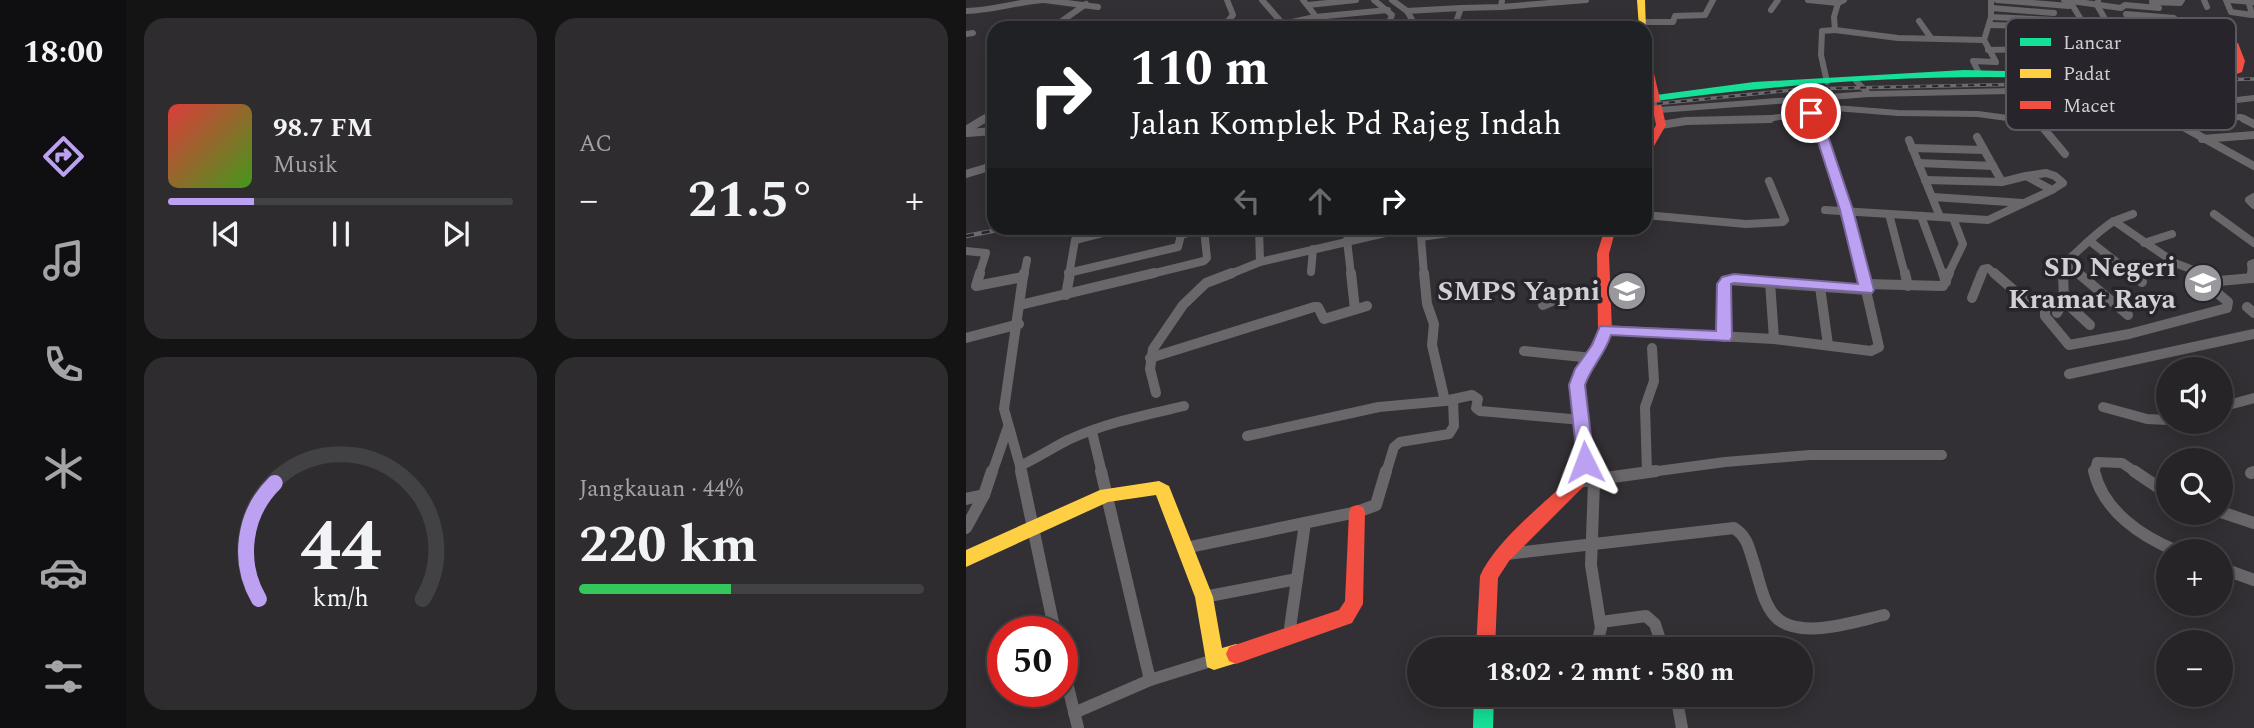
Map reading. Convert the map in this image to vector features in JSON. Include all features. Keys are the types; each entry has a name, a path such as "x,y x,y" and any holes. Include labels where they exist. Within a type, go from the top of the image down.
{"street":[{"path":"968,8 1000,9 1021,1 1044,0 1098,7"},
{"path":"1062,21 1092,0"},
{"path":"1227,0 1233,16 1228,21"},
{"path":"1262,0 1279,21"},
{"path":"1315,21 1306,2 1356,0"},
{"path":"1374,0 1390,12"},
{"path":"1392,0 1407,11 1413,21"},
{"path":"1435,9 1437,0"},
{"path":"1533,0 1560,0"},
{"path":"1407,11 1502,3 1586,0"},
{"path":"1641,0 1643,21"},
{"path":"1652,24 1672,22 1675,16 1704,16 1713,0"},
{"path":"1771,10 1778,0"},
{"path":"1808,0 1841,1 1833,18 1835,30"},
{"path":"1991,0 1992,25 2002,36"},
{"path":"1997,0 2098,3 2123,11 2174,18"},
{"path":"2064,0 2072,4 2079,18"},
{"path":"2148,7 2180,3 2182,0"},
{"path":"2204,0 2207,7"},
{"path":"2227,0 2251,2 2253,14 2231,12 2227,0"},
{"path":"2128,18 2123,11 2124,5 2159,8"},
{"path":"1456,21 1461,8"},
{"path":"1992,8 2054,13"},
{"path":"1292,21 1390,12"},
{"path":"1388,21 1390,12"},
{"path":"1991,17 2011,18"},
{"path":"1919,21 1931,38"},
{"path":"1992,25 2006,25"},
{"path":"1979,73 1973,61 1996,62 1984,40 1992,25"},
{"path":"1827,82 1821,55 1822,31 1835,30 1868,36 1984,40"},
{"path":"2236,48 2241,61 2239,70 2236,71"},
{"path":"1988,50 2006,50"},
{"path":"1659,111 1754,85 2006,74"},
{"path":"1652,82 1659,111 1652,132"},
{"path":"1856,82 1869,94"},
{"path":"1659,111 1869,94 2006,90"},
{"path":"2236,100 2254,98"},
{"path":"1659,111 1686,121 1757,121 1801,112 1810,106 1898,113 1988,114 2006,117"},
{"path":"1605,330 1774,339 1871,351 1879,347 1847,212 1815,115 1801,112"},
{"path":"966,131 987,117"},
{"path":"2236,118 2241,117 2254,124"},
{"path":"2045,130 2065,154"},
{"path":"2185,130 2254,166"},
{"path":"966,131 987,131"},
{"path":"2202,139 2254,135"},
{"path":"1977,137 2002,182"},
{"path":"1940,217 1910,144 1984,150"},
{"path":"1918,163 1993,166"},
{"path":"966,174 987,168"},
{"path":"1825,210 1988,220 2063,183 2059,177 2046,172 2002,182 1925,180"},
{"path":"2026,176 2052,190"},
{"path":"1652,216 1746,224 1783,222 1785,220 1769,181"},
{"path":"1933,197 2024,203"},
{"path":"2254,197 2249,200 2254,205"},
{"path":"1889,214 1908,286"},
{"path":"2214,214 2254,243"},
{"path":"2057,313 2064,301 2062,265 2091,242 2101,229 2113,221 2133,215"},
{"path":"1921,216 1946,282"},
{"path":"1724,337 1724,284 1727,280 1820,287 1943,286 1963,244 1953,218"},
{"path":"2113,221 2175,263 2219,281"},
{"path":"2144,243 2172,234"},
{"path":"1066,295 1068,273 1077,239 1093,235"},
{"path":"1068,273 1178,247 1180,235"},
{"path":"1020,305 1204,261 1207,258 1206,235"},
{"path":"1259,235 1260,262"},
{"path":"1156,393 1151,381 1150,358 1153,349 1182,305 1194,292 1225,273 1372,235"},
{"path":"1185,548 1357,512 1378,503 1384,474 1396,444 1449,434 1453,430 1449,400 1432,345 1434,324 1427,304 1420,235"},
{"path":"1485,637 1486,590 1489,576 1503,555 1577,482 1585,462 1577,385 1581,373 1600,347 1605,330 1606,293 1601,256 1608,235"},
{"path":"1347,240 1355,309"},
{"path":"2091,242 2142,282"},
{"path":"1311,272 1313,249"},
{"path":"966,251 986,253 976,286 1023,277"},
{"path":"1027,260 1004,409 1020,466 1051,616"},
{"path":"2065,262 2128,315"},
{"path":"1972,298 1983,269 1988,268 2017,293 2042,303 2045,306 2045,316 2069,345 2129,334 2227,308 2228,302 2209,286 2219,281 2252,278 2251,264 2254,263"},
{"path":"1770,282 1774,339"},
{"path":"1820,287 1828,345"},
{"path":"1543,305 1566,295 1606,293"},
{"path":"2064,301 2090,325"},
{"path":"1150,358 1314,307 1318,307 1324,319 1367,306"},
{"path":"966,338 1019,324"},
{"path":"2069,374 2254,334"},
{"path":"1647,471 1645,407 1654,381 1652,348"},
{"path":"1524,351 1592,358"},
{"path":"1247,436 1379,407 1475,396 1478,399 1476,408 1480,411 1582,420"},
{"path":"2233,404 2254,398"},
{"path":"1020,466 1049,453 1067,441 1143,413 1184,406"},
{"path":"2103,407 2156,419"},
{"path":"966,528 984,495 1008,426"},
{"path":"1092,432 1150,680"},
{"path":"1577,482 1594,482 1647,471 1810,455 1942,455"},
{"path":"2156,486 2122,463 2097,462 2094,473 2101,492 2124,519 2156,543"},
{"path":"1594,482 1594,588 1601,622 1601,637"},
{"path":"966,559 1106,495 1159,488 1163,491 1204,597 1214,660"},
{"path":"966,499 984,495"},
{"path":"1074,713 1150,680 1259,649 1289,635 1345,617 1354,604 1357,512"},
{"path":"2233,516 2254,523"},
{"path":"1289,635 1305,523"},
{"path":"1503,555 1593,542 1734,528 1745,535 1773,615 1788,627 1819,629 1884,615"},
{"path":"2233,572 2254,580"},
{"path":"1204,597 1297,579"},
{"path":"1601,622 1646,616 1655,624 1659,637"},
{"path":"1073,707 1077,728"},
{"path":"1483,728 1484,707"},
{"path":"1680,707 1682,728"}],"railway":[{"path":"2236,79 2254,79"},
{"path":"1652,104 1803,89 2006,84"},
{"path":"966,236 987,232"}],"traffic: fast":[{"path":"1656,98 1754,85 1964,73 2006,74"},
{"path":"1483,728 1484,707"}],"traffic: slow":[{"path":"1641,0 1642,21"},
{"path":"966,559 1106,495 1159,488 1163,491 1204,597 1214,660 1236,654"}],"traffic: jam":[{"path":"2236,48 2241,61 2239,70 2236,71"},
{"path":"1652,84 1661,125 1652,141"},
{"path":"1486,637 1489,576 1503,555 1577,482 1585,462 1577,385 1605,331 1603,254 1608,235"},
{"path":"1236,654 1345,617 1354,604 1357,512"}],"place":[{"name":"SD Negeri Kramat Raya","path":"2203,283"},
{"name":"SMPS Yapni","path":"1627,291"}],"route":[{"path":"1585,462 1577,385 1581,373 1600,347 1605,330 1724,337 1724,284 1734,278 1867,290 1847,210 1815,115 1811,113"}]}
